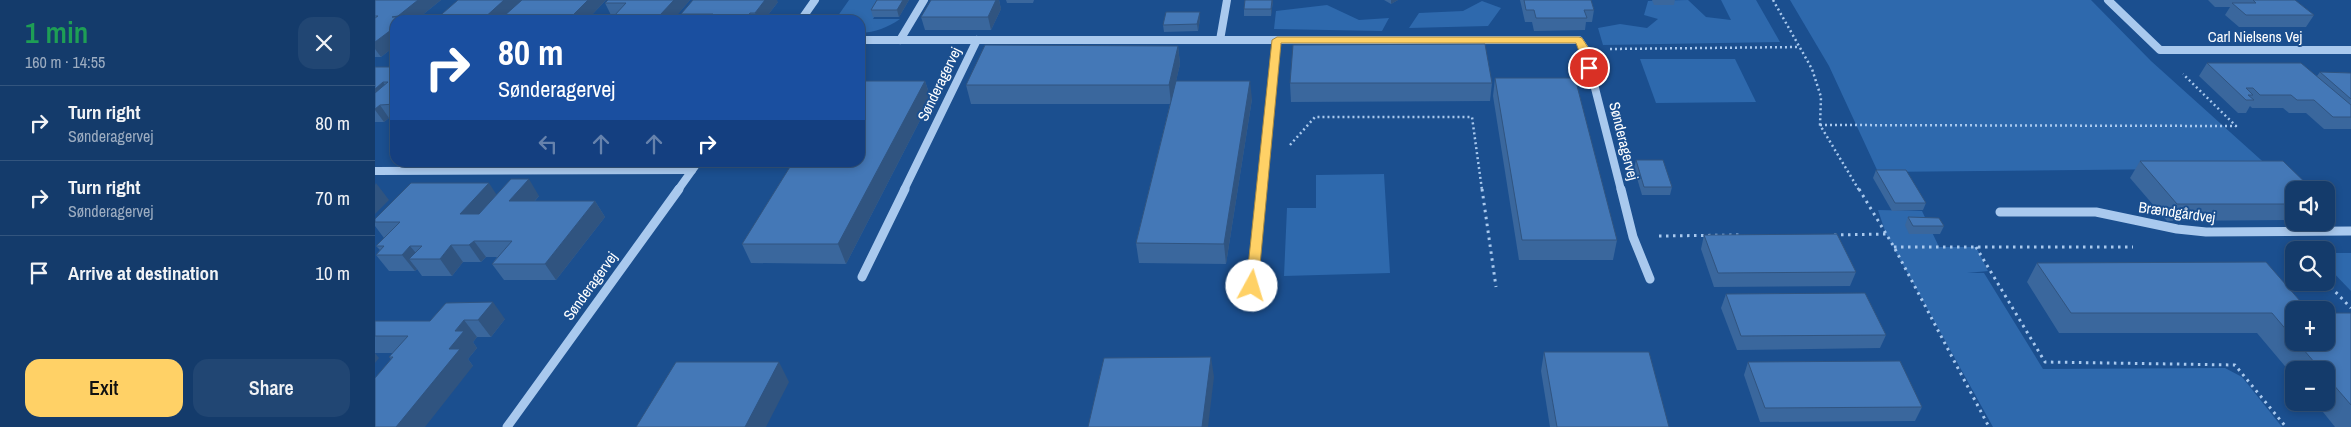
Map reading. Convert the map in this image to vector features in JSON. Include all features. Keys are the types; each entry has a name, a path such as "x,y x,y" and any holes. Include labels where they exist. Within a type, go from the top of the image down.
{"street":[{"path":"804,15 815,0"},
{"path":"900,40 924,0"},
{"path":"1220,40 1227,0"},
{"path":"2108,0 2160,50"},
{"name":"Sønderagervej","path":"865,40 1579,40 1585,49 1633,237 1650,279"},
{"name":"Sønderagervej","path":"862,277 977,40"},
{"path":"1252,286 1277,40"},
{"name":"Carl Nielsens Vej","path":"2160,50 2351,50"},
{"path":"375,171 631,167"},
{"name":"Sønderagervej","path":"507,427 694,167"},
{"name":"Brændgårdvej","path":"2000,212 2097,212 2177,229 2206,232 2351,231"}],"path":[{"path":"1773,0 1812,69 1821,97 1820,125 1894,247 1989,427"},
{"path":"1585,49 1799,47"},
{"path":"1820,125 2236,126 2160,50"},
{"path":"1263,178 1315,117 1472,117 1496,287"},
{"path":"1832,235 1886,234"},
{"path":"1633,237 1745,235"},
{"path":"1894,247 2143,247"},
{"path":"1976,248 2045,362 2235,365 2286,427"},
{"path":"2335,291 2351,308"}],"shaded area":[{"path":"849,0 884,0 873,19 900,19 881,29 865,33 865,15 838,15"},
{"path":"1688,0 1706,17 1731,20 1721,0 1756,0 1780,42 1603,45 1598,28 1620,24 1647,28 1658,19 1644,15 1648,1"},
{"path":"1790,0 2091,0 2151,61 2270,168 1878,172 1829,66"},
{"path":"1482,1 1501,8 1488,26 1409,28 1419,13 1463,11"},
{"path":"1327,5 1359,20 1389,18 1382,31 1274,29 1276,11"},
{"path":"1640,59 1735,59 1756,102 1656,103"},
{"path":"1384,174 1390,273 1284,276 1287,208 1316,208 1316,175"},
{"path":"1878,210 1922,211 1939,247 1976,247 1988,271 1967,273 1984,273 2043,369 2225,368 2242,377 2282,427 1993,427 1886,234"},
{"path":"2335,253 2351,253 2351,291 2335,274"}],"building":[{"path":"375,0 418,0 399,15 390,15 390,31 375,42 375,18 378,16 375,16"},
{"path":"458,0 504,0 488,15 441,15"},
{"path":"522,0 588,0 573,15 505,15"},
{"path":"608,0 674,0 660,15 615,15 626,3 605,3"},
{"path":"693,0 765,0 755,13 749,15 681,14"},
{"path":"877,0 903,0 897,10 871,10"},
{"path":"931,0 996,0 988,17 921,17"},
{"path":"1245,0 1272,0 1271,9 1244,9"},
{"path":"1524,0 1591,0 1594,10 1584,10 1587,18 1536,18 1534,10 1526,10"},
{"path":"2253,0 2295,0 2314,15 2246,15 2232,3 2256,3"},
{"path":"1166,12 1200,12 1197,24 1163,25"},
{"path":"1485,44 1492,83 1290,83 1293,45"},
{"path":"985,45 1178,46 1169,85 966,85"},
{"path":"2207,63 2301,63 2351,105 2351,117 2333,117 2314,100 2297,100 2291,95 2260,95 2253,88 2246,88 2253,95 2248,95 2254,100 2246,100"},
{"path":"375,67 390,67 390,104 380,105 375,109 375,93 388,82 383,82 375,89"},
{"path":"2320,72 2351,73 2351,99"},
{"path":"1495,78 1575,78 1617,240 1522,240"},
{"path":"865,81 925,81 838,244 742,244 790,167 865,167"},
{"path":"1176,81 1250,81 1224,244 1136,243"},
{"path":"1636,160 1663,160 1672,187 1644,187"},
{"path":"2140,161 2283,161 2304,181 2285,181 2285,204 2177,204"},
{"path":"1876,170 1906,170 1926,203 1895,203"},
{"path":"511,179 529,179 509,201 595,201 545,264 492,264 512,241 474,241 469,245 451,245 440,259 409,259 422,246 410,246 402,255 376,255 384,246 376,246 400,222 375,222 375,219 411,183 489,183 460,214 479,214"},
{"path":"1908,217 1939,218 1944,226 1913,226"},
{"path":"1837,234 1856,272 1718,273 1704,235"},
{"path":"2266,262 2285,284 2285,291 2291,291 2300,301 2285,301 2285,328 2272,313 2071,313 2037,263"},
{"path":"1865,293 1886,335 1741,336 1726,294"},
{"path":"493,302 478,320 464,320 455,331 464,331 449,349 460,349 396,427 375,427 375,378 393,357 389,357 408,336 375,336 375,321 430,321 446,303"},
{"path":"2335,313 2351,313 2351,405 2335,386 2335,361 2313,361 2305,351 2335,351"},
{"path":"1544,352 1649,352 1669,427 1557,427"},
{"path":"1211,357 1202,427 1088,427 1104,358"},
{"path":"1900,361 1922,407 1765,408 1748,362"},
{"path":"676,362 779,362 745,427 636,427"}],"route":[{"path":"1252,286 1277,40 1579,40 1585,49 1589,68"}]}
